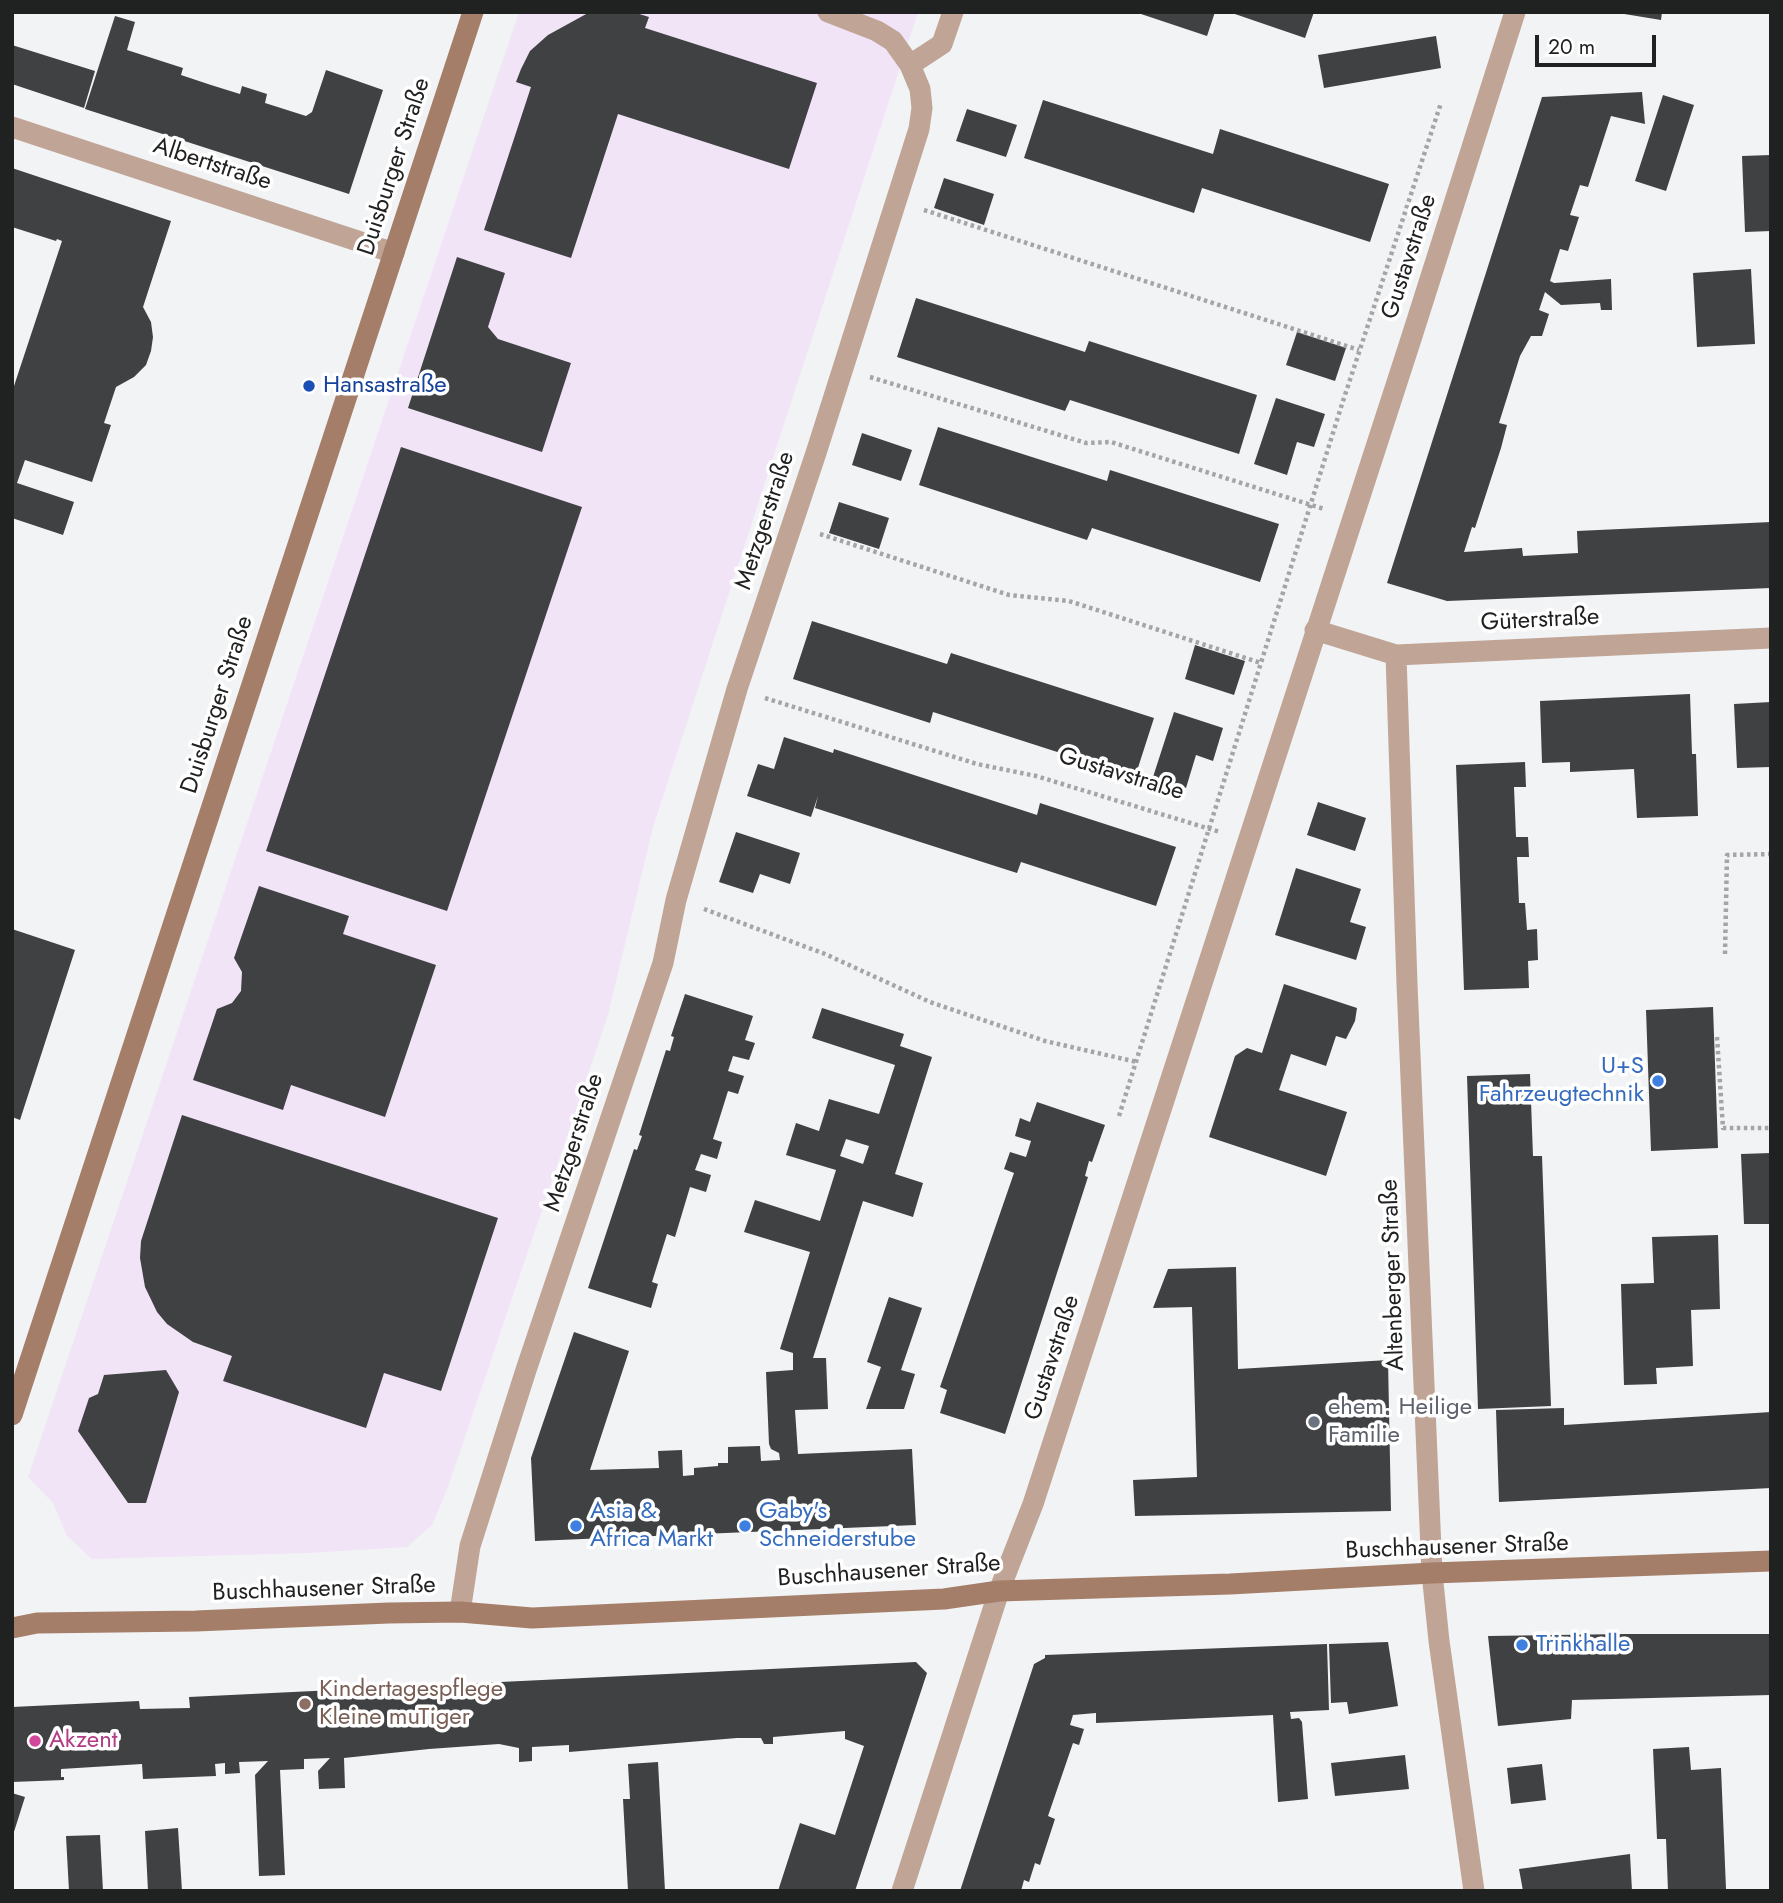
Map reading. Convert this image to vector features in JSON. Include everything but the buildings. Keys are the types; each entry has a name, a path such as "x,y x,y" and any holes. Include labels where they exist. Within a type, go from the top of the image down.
{"main road":[{"name":"Duisburger Straße","path":"12,1415 473,12"},
{"name":"Buschhausener Straße","path":"12,1628 37,1623 196,1621 389,1612 460,1612 546,1617 944,1599 999,1591 1771,1562"}],"street":[{"name":"Metzgerstraße","path":"460,1612 470,1546 663,963 676,900 737,689 793,524 919,129 922,108 920,89 910,65 893,41 877,31 828,12"},
{"path":"910,65 942,44 953,12"},
{"name":"Gustavstraße","path":"902,1891 999,1591 1033,1504 1515,12"},
{"name":"Albertstraße","path":"12,127 394,253"},
{"name":"Güterstraße","path":"1315,630 1396,654 1771,638"},
{"name":"Altenberger Straße","path":"1396,654 1432,1573 1474,1891"}],"path":[{"path":"1119,1116 1359,350 1441,103"},
{"path":"897,201 1359,350"},
{"path":"843,368 1086,443 1111,442 1352,516"},
{"path":"793,524 1009,595 1069,601 1261,663"},
{"name":"Gustavstraße","path":"737,689 977,764 1036,776 1248,840"},
{"path":"1725,954 1727,855 1771,854"},
{"path":"676,900 825,954 930,1002 1045,1041 1174,1069"},
{"path":"1717,1037 1723,1128 1771,1128"}],"shaded area":[{"path":"519,12 918,12 653,827 608,1015 448,1487 432,1525 407,1547 309,1553 92,1559 67,1536 53,1503 28,1477"}],"place":[{"name":"Hansastraße","path":"309,386"},
{"name":"U+S Fahrzeugtechnik","path":"1658,1081"},
{"name":"ehem. Heilige Familie","path":"1314,1422"},
{"name":"Asia & Africa Markt","path":"576,1526"},
{"name":"Gaby's Schneiderstube","path":"745,1526"},
{"name":"Trinkhalle","path":"1522,1645"},
{"name":"Kindertagespflege Kleine muTiger","path":"305,1704"},
{"name":"Akzent","path":"35,1741"}]}
